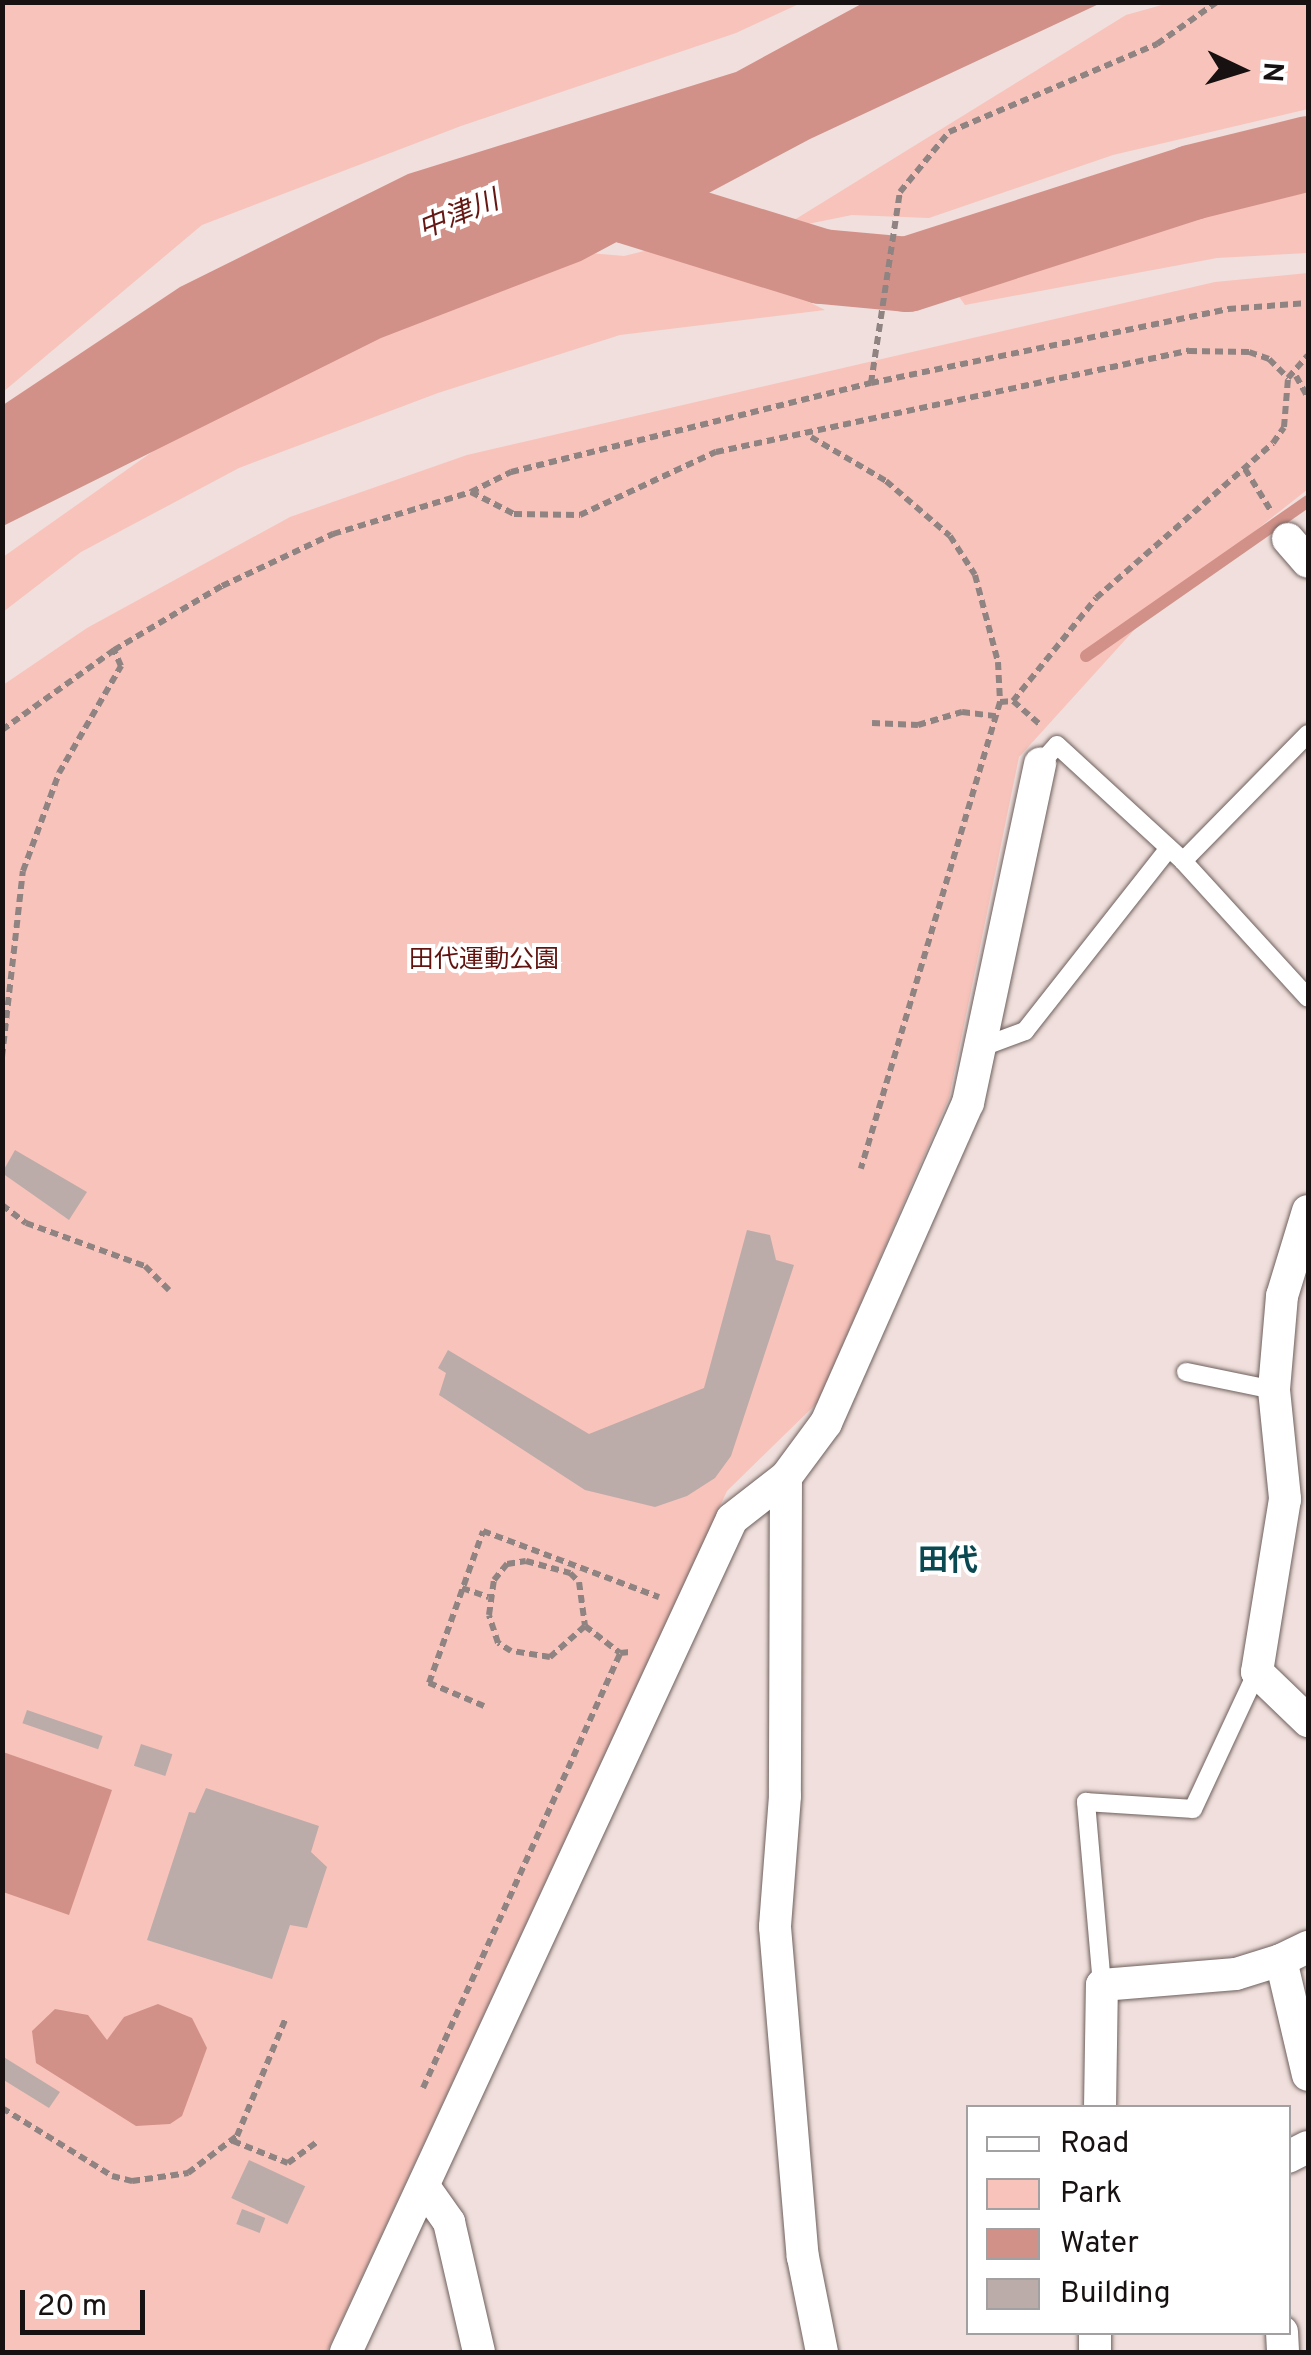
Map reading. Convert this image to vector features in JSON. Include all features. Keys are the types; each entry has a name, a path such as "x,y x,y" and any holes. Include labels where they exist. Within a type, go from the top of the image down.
{"street":[{"path":"346,2352 732,1520 786,1477 826,1423 968,1103 1049,754"},
{"path":"1308,1211 1282,1296 1274,1390 1285,1499 1257,1672 1308,1721"},
{"path":"786,1477 785,1796 775,1927 803,2257 822,2352"},
{"path":"1100,2105 1102,1984 1236,1974 1295,1954 1308,2075"},
{"path":"424,2188 449,2222 480,2352"}],"lane":[{"path":"982,1047 1025,1031 1176,855 1308,734"},
{"path":"1049,754 1176,855 1308,998"},
{"path":"1186,1372 1274,1390"},
{"path":"1102,1984 1086,1802 1192,1808 1257,1672"}],"path":[{"path":"871,384 900,192 948,132 1157,44 1217,2"},
{"path":"2,730 114,650 222,586 333,534 471,492 511,472 871,384 1228,308 1308,303"},
{"path":"471,492 514,514 580,515 716,452 810,436 1189,350 1249,352 1269,359 1292,377 1308,398"},
{"path":"1000,702 1012,701 1096,598 1274,442 1284,427 1292,377 1308,355"},
{"path":"810,436 886,481 950,536 975,575 992,628 1000,702 861,1169"},
{"path":"2,1058 23,871 59,773 121,666 114,650"},
{"path":"1012,701 1049,754"},
{"path":"872,723 918,725 962,712 996,716"},
{"path":"2,1205 26,1223 145,1266 169,1290"},
{"path":"484,1706 429,1683 483,1531 661,1598 653,1615"},
{"path":"584,1626 550,1657 525,1657 498,1643 488,1597 507,1564 526,1561 570,1573 579,1582 584,1626 620,1653 638,1650"},
{"path":"579,1582 587,1570"},
{"path":"462,1588 488,1597"},
{"path":"417,2100 620,1653"},
{"path":"2,2108 112,2176 132,2180 188,2173 233,2140 285,2020"},
{"path":"233,2140 288,2163 317,2142"}],"green space":[{"path":"3,2 801,3 736,33 461,126 202,225 3,392"},
{"path":"1169,3 1308,3 1308,109 1113,155 929,218 852,215 778,230 1126,15"},
{"path":"1308,176 1308,253 1217,258 965,305 947,280 1084,227"},
{"path":"685,241 825,310 620,335 438,393 239,468 81,552 3,612 3,557 267,371 543,249 624,256"},
{"name":"田代運動公園","path":"1308,273 1308,489 1145,618 1019,757 949,1098 818,1402 727,1491 327,2352 3,2352 3,685 87,628 290,517 467,455 1215,282"}],"water":[{"name":"中津川","path":"863,3 1101,3 810,139 581,261 381,338 3,526 3,405 180,287 408,174 736,72"},
{"path":"3,1752 112,1790 69,1915 3,1892"},
{"path":"158,2004 192,2018 207,2048 182,2116 170,2124 136,2126 36,2063 32,2031 55,2009 88,2015 107,2040 124,2017"}],"building":[{"path":"15,1150 87,1192 69,1220 2,1173"},
{"path":"747,1230 770,1235 776,1260 794,1265 731,1456 715,1478 687,1496 655,1507 585,1490 439,1395 446,1373 438,1368 448,1350 589,1434 704,1388"},
{"path":"27,1710 103,1736 98,1749 22,1723"},
{"path":"141,1744 172,1754 165,1776 134,1766"},
{"path":"206,1788 319,1826 311,1852 327,1867 307,1928 290,1925 272,1979 147,1940 189,1812 195,1813"},
{"path":"2,2056 60,2092 49,2108 2,2079"},
{"path":"249,2160 305,2186 287,2224 231,2198"},
{"path":"242,2209 265,2218 260,2233 236,2224"}],"waterway":[{"path":"579,168 624,205 821,266 907,274 1191,182 1308,153"},
{"path":"1086,656 1308,501"}],"district":[{"name":"田代","path":"948,1563"}]}
